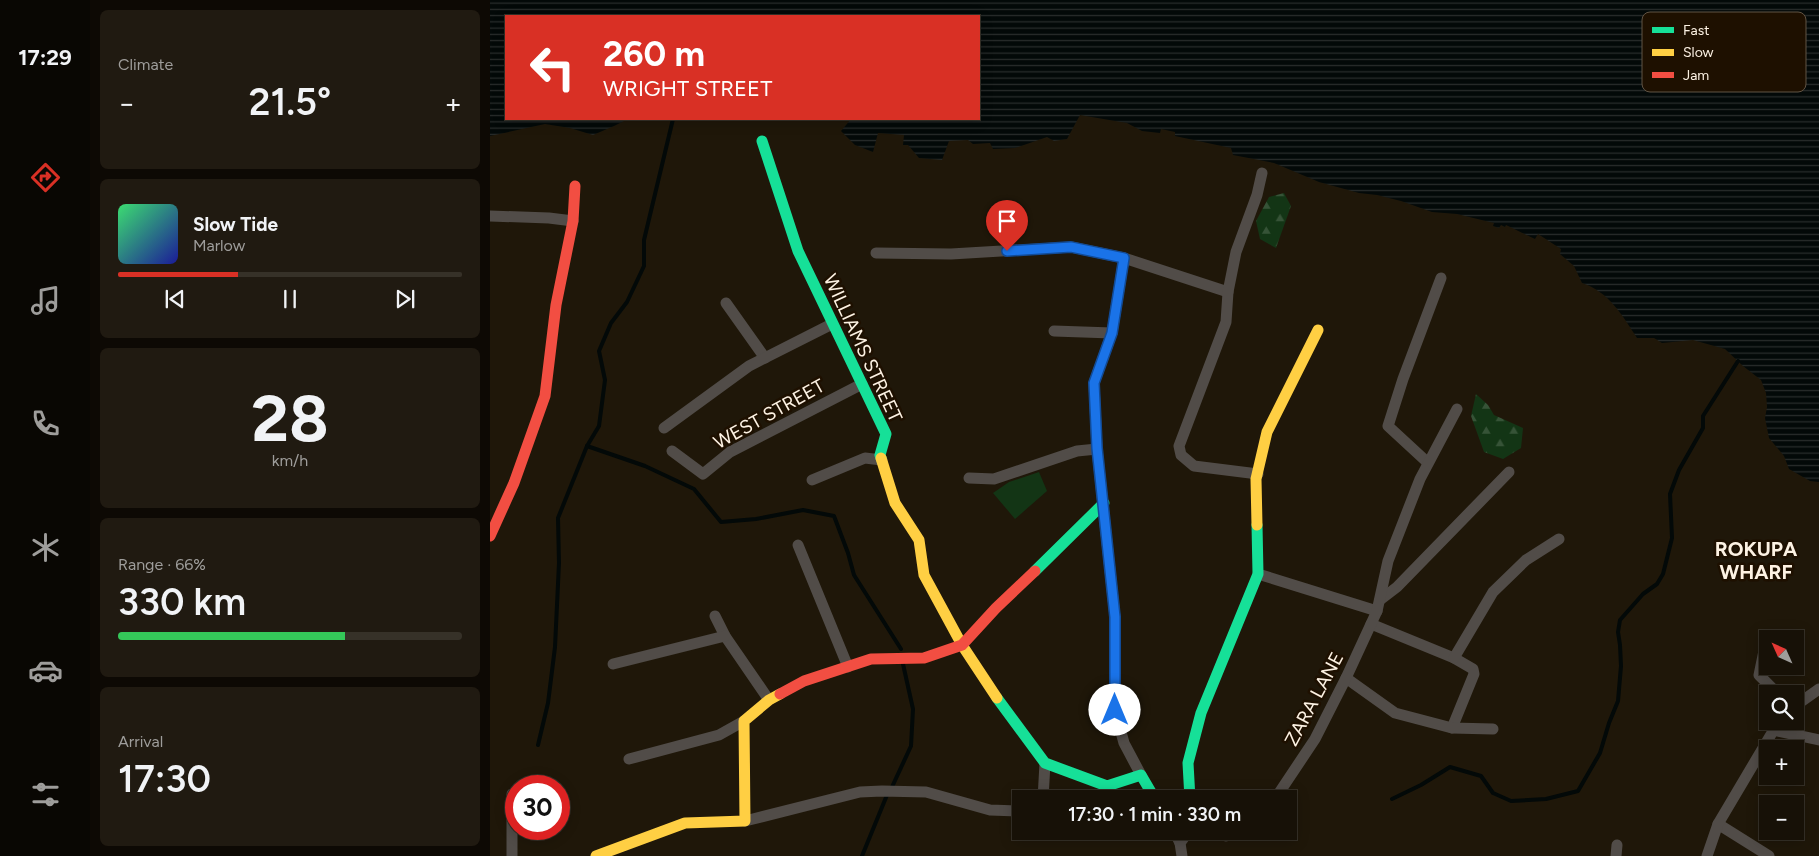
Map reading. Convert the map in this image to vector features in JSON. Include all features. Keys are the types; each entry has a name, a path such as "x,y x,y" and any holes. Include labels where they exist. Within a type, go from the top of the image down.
{"street":[{"name":"WILLIAMS STREET","path":"762,141 798,251 886,434 880,455 895,503 919,540 924,575 962,645 998,699 1045,763"},
{"path":"1258,474 1194,466 1181,455 1179,446 1226,322 1228,292 1236,252 1257,195 1262,173"},
{"path":"490,536 514,483 545,396 556,305 573,221 574,186"},
{"path":"490,216 549,218 573,221"},
{"path":"876,253 951,254 1071,247 1124,258 1228,292"},
{"path":"1124,258 1112,333 1094,383 1097,448 1115,617 1115,710 1124,743 1150,790"},
{"path":"1427,462 1391,431 1388,426 1403,379 1441,278"},
{"path":"726,303 765,358"},
{"path":"664,428 749,366 832,324"},
{"path":"1190,790 1188,763 1201,713 1258,574 1256,478 1267,432 1318,330"},
{"path":"1054,331 1112,333"},
{"name":"WEST STREET","path":"672,451 703,474 730,452 862,384"},
{"path":"1378,605 1388,560 1427,462 1456,409"},
{"path":"969,478 994,479 1077,451 1097,448"},
{"path":"812,480 865,458 882,460"},
{"path":"1378,605 1397,588 1509,472"},
{"path":"628,759 719,735 744,722 769,700 804,682 871,659 924,658 962,645 996,608 1104,503"},
{"path":"1454,658 1493,592 1526,560 1559,539"},
{"path":"798,545 848,667"},
{"path":"1258,574 1378,605"},
{"name":"ZARA LANE","path":"1281,790 1315,739 1346,678 1378,605"},
{"path":"715,616 725,636 769,700"},
{"path":"1371,624 1454,658 1473,669 1474,674 1452,728"},
{"path":"613,664 725,636"},
{"path":"1759,675 1769,685"},
{"path":"1346,678 1396,713 1452,728 1493,729"},
{"path":"1804,699 1819,688"},
{"path":"744,722 746,821"},
{"path":"1707,856 1718,824 1774,730"},
{"path":"1788,730 1819,740"},
{"path":"1044,790 1045,763 1107,786 1141,775"},
{"path":"596,856 685,823 746,821 868,791 926,792 990,810 1012,811"},
{"path":"1718,824 1769,856"},
{"path":"512,840 512,856"},
{"path":"1178,840 1182,856"}],"green space":[{"path":"1284,193 1291,206 1276,248 1260,239 1256,221 1269,197"},
{"path":"1476,394 1488,405 1494,415 1523,428 1521,448 1503,459 1484,452 1471,416"},
{"path":"1039,472 1047,491 1015,519 993,493 1009,482"}],"shaded area":[{"path":"490,0 1819,0 1819,482 1810,481 1789,469 1784,456 1769,438 1765,418 1767,407 1766,393 1761,380 1725,349 1693,340 1662,343 1654,338 1637,338 1607,298 1600,292 1582,283 1574,266 1560,254 1561,249 1538,234 1535,239 1506,225 1505,227 1501,225 1499,228 1493,226 1494,223 1457,214 1432,212 1401,201 1359,193 1319,182 1274,163 1233,155 1231,148 1175,136 1175,132 1161,129 1160,133 1142,131 1127,123 1080,115 1067,139 1054,141 1047,137 1015,148 993,149 990,143 973,144 968,140 949,141 942,160 919,158 908,145 903,145 904,135 878,133 873,152 855,145 841,131 850,120 980,120 980,15 505,15 505,120 626,120 593,135 570,128 545,124 490,136"}],"waterway":[{"path":"538,745 548,703 555,647 559,563 558,518 587,446 599,426 605,380 599,351 611,323 627,302 644,266 644,240 673,120"},
{"path":"1392,799 1421,785 1450,767 1481,776 1493,793 1511,801 1546,799 1578,791 1600,753 1618,701 1621,666 1618,632 1620,620 1643,594 1657,584 1663,574 1672,538 1670,494 1679,470 1703,428 1703,416 1738,361"},
{"path":"587,446 645,466 694,489 721,522 756,519 803,510 834,516 854,575 901,649"},
{"path":"892,787 911,746 913,709 903,664"},
{"path":"862,856 887,795"}],"traffic: fast":[{"path":"762,141 798,251 886,434 880,455 881,458"},
{"path":"1035,571 1104,503"},
{"path":"1190,790 1188,763 1201,713 1258,574 1257,525"},
{"path":"997,698 1045,763 1107,786 1141,775 1150,790"}],"traffic: slow":[{"path":"1257,525 1256,479 1267,432 1318,330"},
{"path":"881,458 895,503 919,540 924,575 962,645 997,698"},
{"path":"596,856 685,823 745,821 744,721 769,700 780,694"}],"traffic: jam":[{"path":"490,536 514,483 545,396 556,305 573,221 575,186"},
{"path":"780,694 804,681 871,659 924,658 962,645 996,608 1035,571"}],"district":[{"name":"ROKUPA WHARF","path":"1756,560"}],"route":[{"path":"1007,251 1071,247 1124,258 1112,333 1094,383 1097,448 1115,617 1115,710"}]}
